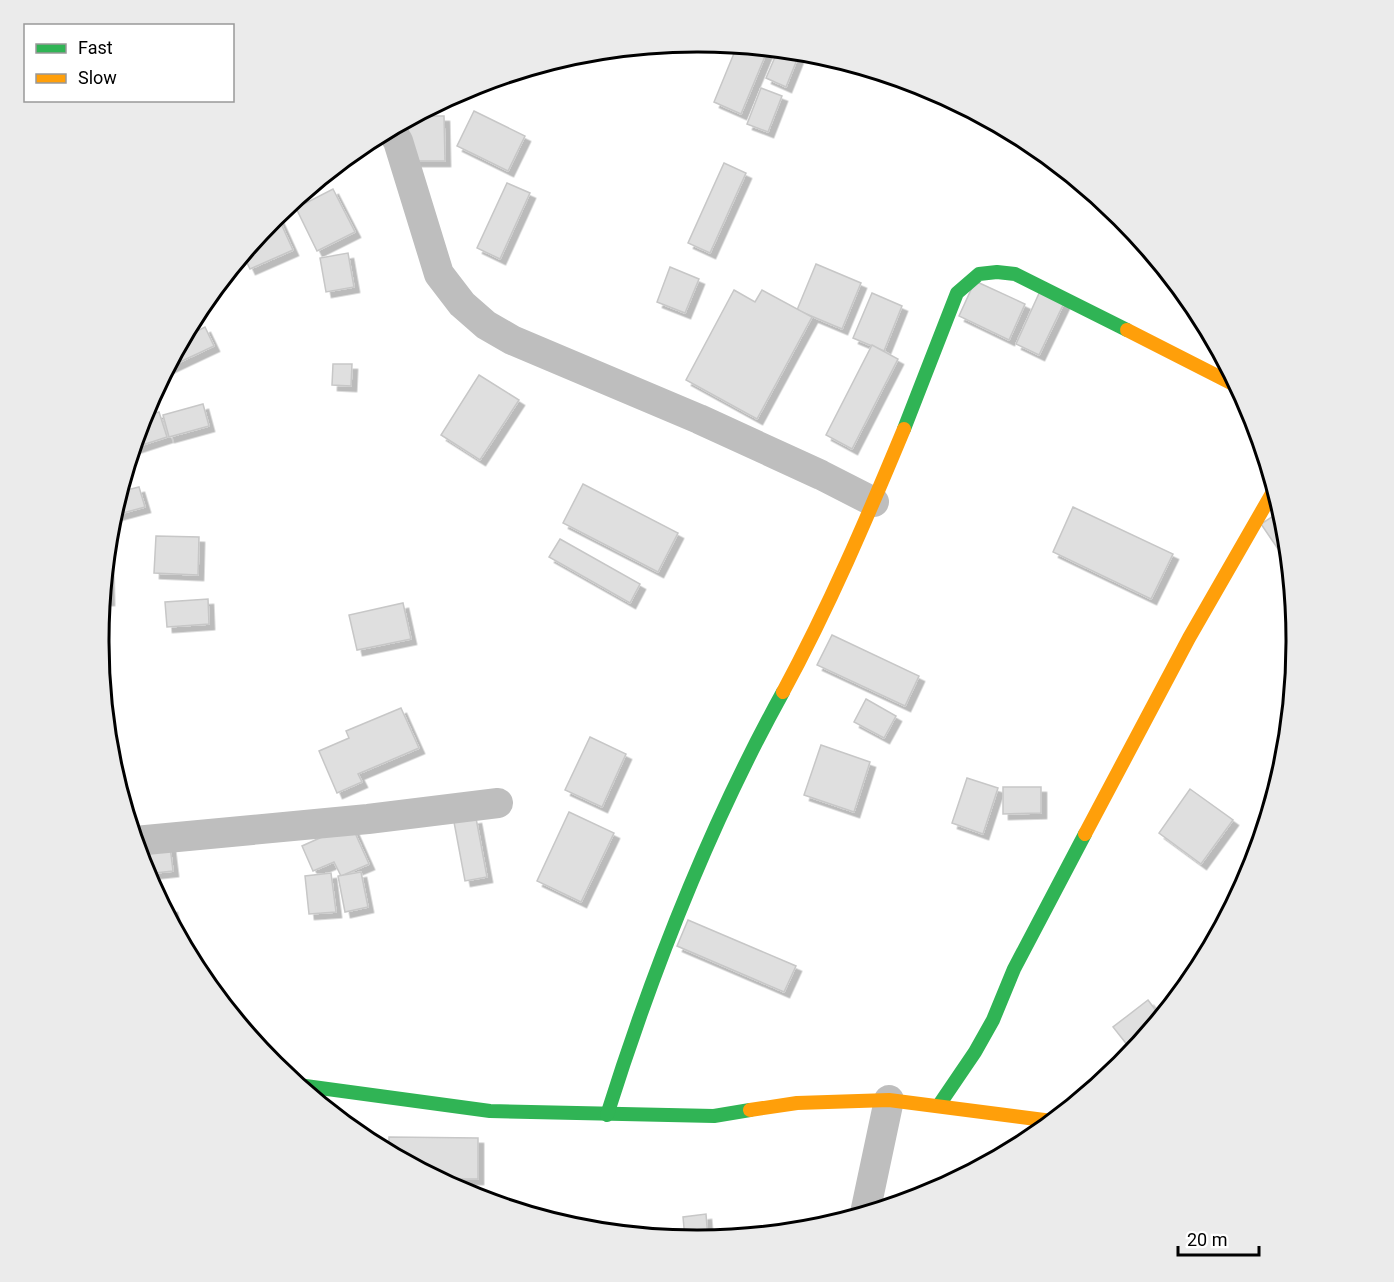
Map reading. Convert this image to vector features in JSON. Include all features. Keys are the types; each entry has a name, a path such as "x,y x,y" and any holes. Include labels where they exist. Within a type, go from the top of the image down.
{"street":[{"path":"395,136 439,274 462,304 486,325 512,340 699,419 874,502"},
{"path":"607,1115 634,1029 709,839 756,740 812,638 874,502 932,363 957,293 979,274 997,272 1015,274 1224,380"},
{"path":"939,1105 975,1052 993,1020 1014,969 1172,669 1268,501"},
{"path":"144,840 368,819 498,803"},
{"path":"314,1087 490,1111 714,1116 797,1103 889,1100 1039,1119"},
{"path":"867,1204 889,1100"}],"building":[{"path":"734,54 765,57 741,114 714,102"},
{"path":"775,58 796,62 786,87 766,78"},
{"path":"761,88 782,96 768,132 747,124"},
{"path":"474,111 525,136 508,171 457,146"},
{"path":"431,116 444,116 445,161 408,161 408,128"},
{"path":"724,163 746,173 710,253 688,243"},
{"path":"507,183 530,193 500,259 477,248"},
{"path":"333,189 355,232 317,251 297,210 303,204"},
{"path":"281,225 293,250 250,269 247,263"},
{"path":"348,253 354,287 326,292 320,258"},
{"path":"816,264 861,283 842,329 797,310"},
{"path":"670,267 699,279 685,313 657,302"},
{"path":"975,281 1025,304 1009,340 959,316"},
{"path":"1041,289 1065,301 1039,355 1016,344"},
{"path":"734,290 755,302 762,290 812,317 757,419 686,380"},
{"path":"872,293 902,306 884,351 853,338"},
{"path":"205,327 214,346 179,362 187,347 197,331"},
{"path":"872,345 898,359 852,449 826,435"},
{"path":"333,364 352,364 351,386 332,385"},
{"path":"479,375 519,400 480,460 441,435"},
{"path":"203,404 209,426 169,437 163,415"},
{"path":"159,412 167,437 143,445 153,416"},
{"path":"583,484 678,533 658,572 563,523"},
{"path":"139,487 145,507 123,513 129,490"},
{"path":"1073,507 1173,554 1151,599 1053,552"},
{"path":"1272,517 1277,548 1261,524"},
{"path":"156,536 199,537 198,575 154,573"},
{"path":"560,539 640,584 630,603 549,557"},
{"path":"208,599 209,624 167,627 165,602"},
{"path":"403,603 411,639 357,650 349,615"},
{"path":"832,635 919,676 905,706 817,665"},
{"path":"866,699 896,716 884,738 854,722"},
{"path":"401,708 419,748 358,774 362,782 337,793 319,751 349,738 346,731"},
{"path":"590,737 626,754 602,807 565,790"},
{"path":"821,745 870,762 854,812 804,795"},
{"path":"967,778 998,788 983,834 952,823"},
{"path":"1003,787 1041,787 1041,813 1003,814"},
{"path":"1190,789 1233,820 1201,864 1159,833"},
{"path":"569,812 614,833 581,902 537,881"},
{"path":"476,818 487,877 465,881 454,822"},
{"path":"351,824 369,864 341,876 334,862 313,871 302,846"},
{"path":"170,846 173,871 156,873 147,848"},
{"path":"361,872 368,907 345,912 338,876"},
{"path":"331,873 336,912 309,914 305,876"},
{"path":"688,920 796,966 784,992 677,946"},
{"path":"1148,1000 1155,1010 1126,1043 1113,1027"},
{"path":"389,1137 478,1138 478,1179 459,1179 389,1142"},
{"path":"706,1214 707,1229 684,1229 683,1217"}],"traffic: fast":[{"path":"904,429 957,293 979,274 997,272 1015,274 1127,330"},
{"path":"607,1115 663,952 684,899 731,794 783,692"},
{"path":"939,1105 975,1052 993,1020 1014,969 1085,834"},
{"path":"314,1087 490,1111 714,1116 750,1110"}],"traffic: slow":[{"path":"1127,330 1224,379"},
{"path":"783,692 832,595 904,429"},
{"path":"1085,834 1189,638 1268,501"},
{"path":"750,1110 797,1103 889,1100 1039,1119"}]}
